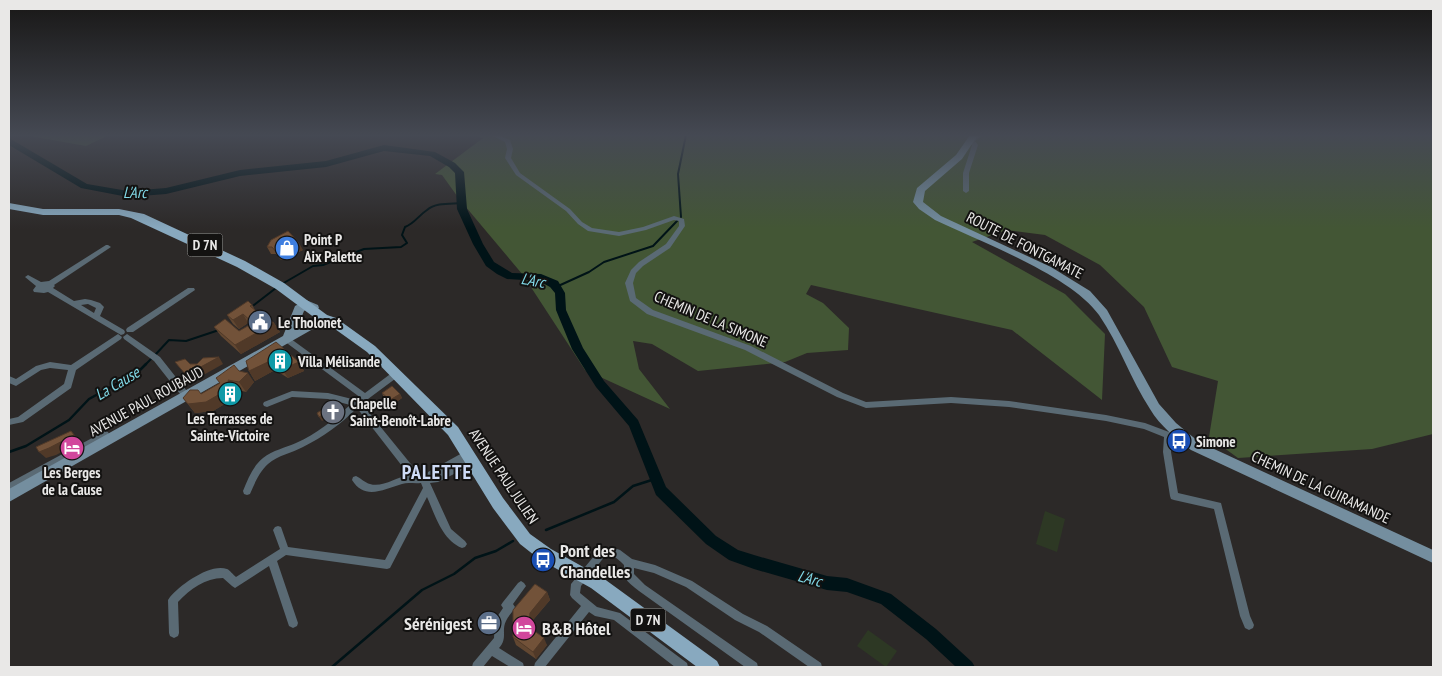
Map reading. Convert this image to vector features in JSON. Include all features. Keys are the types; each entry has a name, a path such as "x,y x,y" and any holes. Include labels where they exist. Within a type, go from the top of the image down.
{"main road":[{"name":"AVENUE PAUL JULIEN","path":"9,205 43,212 134,215 241,264 277,283 368,346 452,431 507,517 525,539 545,554 584,574 711,667"},
{"name":"AVENUE PAUL JULIEN","path":"277,283 303,305 327,316"}],"street":[{"name":"CHEMIN DE LA SIMONE","path":"513,167 518,174 568,210 580,224 590,230 619,234 644,229 674,218 682,220 682,226 668,246 641,264 633,272 629,283 634,298 650,312 748,348 840,395 866,405 951,400 1009,404 1106,418 1168,434 1195,446"},
{"name":"ROUTE DE FONTGAMATE","path":"948,167 920,190 918,202 922,207 938,218 1063,278 1086,294 1103,313 1155,407 1172,427 1195,446"},
{"path":"966,191 966,173 968,167"},
{"path":"50,286 108,247"},
{"path":"28,277 40,285 50,286 149,352 157,359 187,397"},
{"path":"11,383 39,368 50,365 72,368 191,290"},
{"path":"303,305 294,320 287,339 365,397"},
{"name":"AVENUE PAUL ROUBAUD","path":"9,487 187,397 327,316"},
{"path":"294,320 305,322 311,326"},
{"path":"9,422 20,420 68,386 72,368"},
{"path":"247,491 256,470 270,457 310,440 343,417 357,403 396,374"},
{"path":"267,404 292,394 328,396 357,403 425,482 448,532 462,544"},
{"name":"AVENUE PAUL ROUBAUD","path":"9,496 86,449 105,434"},
{"path":"1168,434 1167,452 1174,496 1218,506 1242,597 1245,616 1249,625"},
{"name":"CHEMIN DE LA GUIRAMANDE","path":"1195,446 1433,557"},
{"path":"174,633 171,605 180,592 213,572 225,573 235,583 285,551 387,565 425,482 431,475 469,458"},
{"path":"356,480 363,487 382,489 408,477 425,482"},
{"path":"278,530 285,551"},
{"path":"682,667 616,616 595,611 578,599 574,590 597,556 606,551 622,554 629,563 629,576 642,588 751,665"},
{"path":"272,560 293,623"},
{"path":"629,563 656,569 689,584 770,634 817,667"},
{"path":"477,667 499,640 500,620 510,607 506,605 521,586"},
{"path":"540,667 587,607"},
{"path":"492,649 520,667"}],"green space":[{"path":"445,167 1433,167 1433,434 1372,449 1238,458 1209,437 1218,381 1172,367 1144,307 1100,265 1045,235 1007,230 972,242 1065,294 1105,334 1102,400 1012,330 811,285 806,294 823,303 849,328 848,350 807,353 785,362 698,371 652,344 633,341 639,369 670,409 585,370 523,275 460,200 442,175 435,174"},
{"path":"1045,511 1065,519 1057,552 1036,544"},
{"path":"868,630 897,651 886,667 857,646"}],"building":[{"path":"288,231 299,243 277,253 272,247 267,247 271,240"},
{"path":"248,301 252,305 250,306 261,315 264,314 274,323 235,345 214,327 225,319 239,331 253,323 243,314 233,320 227,315"},
{"path":"276,342 299,362 282,369 270,361 249,371 246,361"},
{"path":"219,357 186,375 175,362 185,359 190,364 197,364 203,358"},
{"path":"234,365 239,371 248,373 239,382 228,380 232,387 206,402 188,404 183,398 190,390 198,390 201,394 220,383 216,378"},
{"path":"392,386 400,394 390,400 382,393"},
{"path":"335,401 338,405 319,417 317,413"},
{"path":"71,431 74,435 49,448 39,452 36,447"},
{"name":"B&B Hôtel","path":"535,584 547,592 530,613 529,627 544,638 533,652 513,637 513,610"}],"waterway":[{"name":"L'Arc","path":"52,167 84,186 128,194 166,191 240,173 302,167"},
{"name":"L'Arc","path":"454,167 459,172 462,209 478,244 490,264 511,276 541,278 554,284 560,293 561,310 578,349 600,384 634,424 661,491 711,540 734,555 754,562 827,583 847,585 886,599 931,634 967,667"},
{"path":"680,167 678,174 681,217"},
{"name":"La Cause","path":"282,284 313,266 323,265 364,249 401,247 407,243 402,235 405,227 431,207 462,203"},
{"path":"556,287 589,272 604,262 653,246 677,221"},
{"name":"La Cause","path":"254,305 276,288"},
{"name":"La Cause","path":"155,355 169,340 186,341 219,330"},
{"name":"La Cause","path":"9,452 26,446 69,420 89,399 138,372 152,358"},
{"path":"546,530 614,502 633,486 655,479"},
{"path":"332,667 422,590 454,574 475,558 496,551 513,541"}],"place":[{"name":"Point P Aix Palette","path":"287,248"},
{"name":"Le Tholonet","path":"260,322"},
{"name":"Villa Mélisande","path":"280,361"},
{"name":"Les Terrasses de Sainte-Victoire","path":"230,394"},
{"name":"Chapelle Saint-Benoît-Labre","path":"333,412"},
{"name":"Simone","path":"1179,441"},
{"name":"Les Berges de la Cause","path":"72,448"},
{"name":"Pont des Chandelles","path":"543,560"},
{"name":"Sérénigest","path":"489,623"},
{"name":"B&B Hôtel","path":"524,628"}],"district":[{"name":"PALETTE","path":"437,472"}]}
